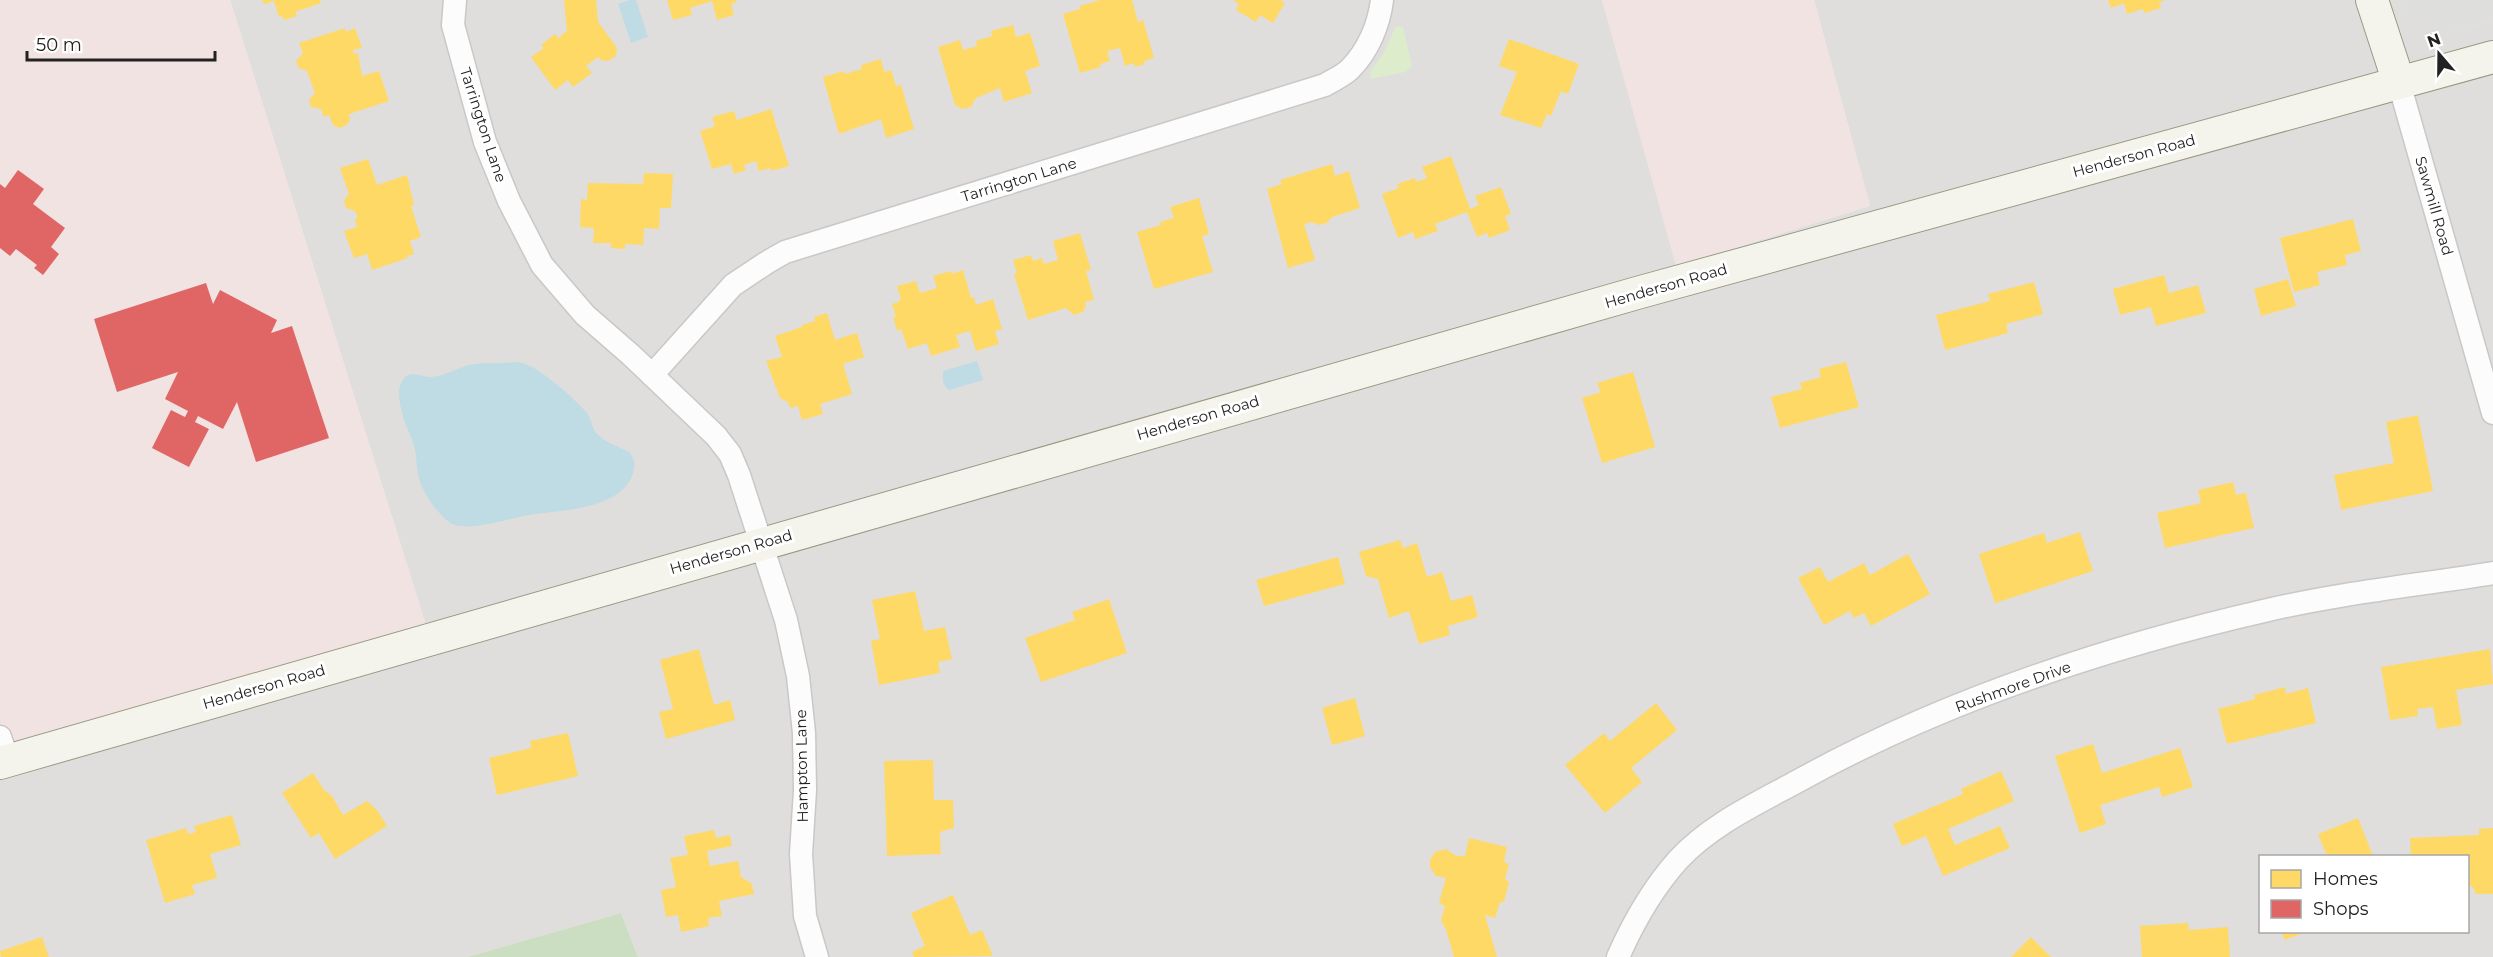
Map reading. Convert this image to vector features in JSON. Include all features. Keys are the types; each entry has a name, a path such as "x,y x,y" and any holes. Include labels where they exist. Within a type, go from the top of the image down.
{"main road":[{"name":"Sawmill Road","path":"2372,0 2399,83"},
{"name":"Henderson Road","path":"3,753 761,543 1648,290 2493,57"}],"street":[{"name":"Tarrington Lane","path":"455,0 453,25 485,141 509,201 542,265 585,315 716,436 730,454 739,475 761,543"},
{"name":"Tarrington Lane","path":"652,375 733,285 785,252 1326,85 1350,69 1368,45 1380,18 1382,0"},
{"name":"Sawmill Road","path":"2399,83 2493,413"},
{"name":"Hampton Lane","path":"761,543 786,620 798,676 804,733 805,790 801,854 804,906 817,957"},
{"name":"Rushmore Drive","path":"1618,957 1630,929 1678,860 1719,825 1885,736 2010,686 2140,643 2269,610 2493,573"}],"shaded area":[{"path":"0,0 230,0 429,635 0,759"},
{"path":"230,0 1602,0 1677,266 1870,206 1814,0 2398,0 2407,16 2450,31 2493,21 2493,957 638,957 621,913 467,957 0,957 0,759 429,635"},
{"path":"1602,0 1814,0 1870,206 1676,266"},
{"path":"2398,0 2493,0 2493,21 2450,31 2427,27 2407,16"}],"green space":[{"path":"1396,26 1403,27 1412,67 1405,72 1370,79 1371,71 1383,54"},
{"path":"621,913 638,957 467,957"}],"water":[{"path":"636,0 648,37 631,43 618,4"},
{"path":"977,361 983,380 949,390 946,388 943,371"},
{"path":"516,362 533,368 554,382 589,415 597,434 629,452 634,462 633,473 627,485 616,494 588,506 476,526 456,525 439,513 429,500 419,480 415,449 401,408 400,385 405,377 411,374 431,377 470,365"}],"building: Homes":[{"path":"262,0 320,0 321,3 295,12 297,16 284,20 282,16 279,17 274,1 264,4"},
{"path":"564,0 596,0 598,22 617,48 616,56 608,61 598,57 586,66 592,73 573,87 568,80 555,90 531,57 544,48 541,45 555,34 558,38 567,31"},
{"path":"667,0 736,0 737,2 731,4 734,15 717,20 712,1 690,8 692,15 673,20"},
{"path":"1100,0 1132,0 1138,22 1143,20 1154,58 1135,67 1134,63 1125,66 1120,48 1107,51 1110,61 1100,64 1101,67 1080,73 1063,14 1080,9 1079,6"},
{"path":"1233,0 1280,0 1285,3 1273,23 1260,15 1256,22 1236,10 1239,4"},
{"path":"2108,0 2164,1 2159,2 2161,8 2144,13 2143,9 2127,14 2124,3 2111,8"},
{"path":"1013,25 1016,37 1030,33 1040,66 1025,71 1032,93 1004,102 1000,88 976,98 971,107 962,109 955,105 938,47 960,40 963,50 977,46 976,41 992,36 991,31"},
{"path":"345,28 346,32 355,28 362,48 353,50 354,54 358,53 362,76 379,71 389,101 349,114 350,119 347,125 339,128 333,125 329,115 324,117 321,109 311,107 309,100 315,93 307,71 299,68 296,61 303,53 299,43"},
{"path":"1509,39 1579,64 1568,94 1561,91 1551,116 1547,114 1541,128 1500,115 1517,72 1499,66"},
{"path":"881,59 884,72 891,70 896,86 901,85 914,129 886,138 881,119 839,134 823,77 862,69 861,65"},
{"path":"771,109 789,166 771,171 771,168 759,171 756,161 744,165 746,170 734,174 731,164 712,169 700,131 715,126 712,117 734,111 737,120"},
{"path":"1451,156 1470,209 1479,205 1475,196 1501,187 1511,214 1505,216 1510,230 1489,238 1487,233 1477,237 1467,212 1435,224 1438,231 1415,239 1413,232 1398,238 1382,194 1399,188 1397,184 1415,178 1416,182 1427,178 1422,167"},
{"path":"368,159 377,185 407,175 414,205 411,206 421,237 410,241 414,254 372,270 367,254 354,258 344,231 357,227 355,219 358,218 355,211 346,208 344,200 349,194 340,168"},
{"path":"1332,164 1335,176 1349,171 1360,208 1332,217 1327,223 1304,224 1315,260 1288,268 1267,189 1282,184 1280,180"},
{"path":"644,173 673,174 671,208 660,208 659,229 644,228 643,245 625,244 625,249 611,248 611,243 593,243 594,228 580,227 581,199 587,200 588,183 643,184"},
{"path":"1199,198 1209,234 1202,236 1213,272 1154,289 1137,232 1161,225 1160,222 1174,218 1170,207"},
{"path":"2353,219 2361,251 2345,255 2347,265 2317,272 2320,285 2294,292 2280,238"},
{"path":"1080,233 1091,270 1086,271 1094,300 1085,302 1083,312 1074,315 1066,308 1028,320 1014,274 1017,273 1013,260 1031,255 1033,261 1042,258 1044,264 1058,260 1053,241"},
{"path":"963,270 971,298 974,297 976,305 993,299 1002,329 995,331 999,344 976,351 970,331 956,335 960,347 931,356 927,343 908,349 901,329 897,331 893,317 896,317 892,304 901,299 897,286 916,281 920,293 937,288 933,276"},
{"path":"2164,275 2169,293 2198,285 2206,313 2156,326 2151,307 2120,315 2113,289"},
{"path":"2288,279 2296,306 2261,316 2254,289"},
{"path":"2034,282 2043,314 2006,324 2008,333 1945,350 1936,315 1990,301 1988,294"},
{"path":"827,313 835,340 857,333 864,357 843,364 852,394 820,404 823,414 802,420 798,406 790,408 788,402 780,398 766,361 782,357 775,336 802,327 802,325 815,321 814,317"},
{"path":"1846,362 1859,407 1780,428 1771,397 1802,389 1800,383 1821,377 1819,369"},
{"path":"1633,372 1655,447 1602,463 1582,398 1601,392 1597,383"},
{"path":"2418,415 2433,491 2341,510 2334,475 2394,463 2386,422"},
{"path":"2233,482 2236,495 2246,493 2254,528 2165,548 2157,513 2201,503 2198,490"},
{"path":"2080,532 2093,571 1995,603 1979,554 2044,533 2047,543"},
{"path":"1400,540 1403,548 1417,543 1427,577 1442,572 1451,601 1472,595 1478,617 1448,626 1450,635 1419,644 1409,611 1389,618 1378,579 1366,576 1359,552"},
{"path":"1908,554 1930,594 1871,626 1864,613 1854,618 1850,611 1824,625 1798,578 1820,567 1828,582 1864,563 1870,575"},
{"path":"1338,557 1345,584 1264,606 1256,580"},
{"path":"915,591 924,631 945,627 952,659 938,662 940,673 879,685 871,641 880,639 872,600"},
{"path":"1109,599 1127,653 1041,682 1025,638 1075,620 1072,612"},
{"path":"699,649 714,705 730,700 735,720 666,739 659,712 673,709 660,660"},
{"path":"2490,649 2493,684 2456,690 2462,725 2437,729 2433,707 2417,709 2418,716 2390,720 2381,667"},
{"path":"2285,687 2286,694 2308,688 2316,723 2227,744 2218,709 2255,699 2254,695"},
{"path":"1355,698 1365,736 1332,745 1322,708"},
{"path":"1656,703 1677,730 1631,768 1642,782 1605,813 1565,765 1604,733 1610,741"},
{"path":"568,733 578,776 497,795 489,758 531,748 530,741"},
{"path":"2093,744 2102,773 2180,748 2193,787 2162,797 2159,787 2100,805 2106,824 2080,833 2055,756"},
{"path":"933,760 934,800 953,800 954,828 940,832 941,854 887,856 884,761"},
{"path":"2001,771 2014,801 1948,829 1955,845 2000,826 2010,848 1943,876 1926,836 1902,846 1893,824 1963,794 1961,789"},
{"path":"313,773 324,790 332,796 343,815 367,801 377,810 387,826 335,859 319,833 311,838 282,793"},
{"path":"232,815 241,845 210,854 217,878 192,885 195,894 165,903 146,840 186,828 188,834 196,832 194,826"},
{"path":"2358,818 2373,855 2327,855 2318,834"},
{"path":"2493,828 2493,894 2476,894 2472,886 2469,886 2469,855 2411,855 2410,838 2479,835 2479,829"},
{"path":"714,830 716,838 730,835 732,846 707,851 710,866 738,861 741,877 752,884 754,894 719,901 722,916 708,918 709,926 681,932 678,915 666,917 661,890 676,887 670,858 688,855 684,836"},
{"path":"1469,838 1507,847 1504,862 1509,864 1505,879 1509,882 1504,902 1500,902 1495,918 1485,915 1497,957 1454,957 1441,920 1445,906 1439,903 1446,878 1436,876 1430,867 1430,860 1435,852 1446,849 1456,856 1465,856"},
{"path":"953,895 970,935 982,930 993,956 914,957 912,952 925,946 911,913"},
{"path":"2188,923 2189,930 2228,927 2230,957 2142,957 2140,926"},
{"path":"2282,933 2303,933 2285,940"},
{"path":"42,937 49,957 1,957 0,951"},
{"path":"2031,937 2051,957 2011,957"}],"building: Shops":[{"path":"18,170 44,189 33,204 65,228 51,247 59,254 43,275 34,268 37,265 16,249 10,256 0,248 0,184 5,188"},
{"path":"206,283 213,304 220,290 277,320 271,333 292,326 329,438 256,462 237,402 223,429 198,416 195,422 209,429 189,467 152,448 171,410 185,417 188,411 165,399 178,372 117,392 94,319"}]}
